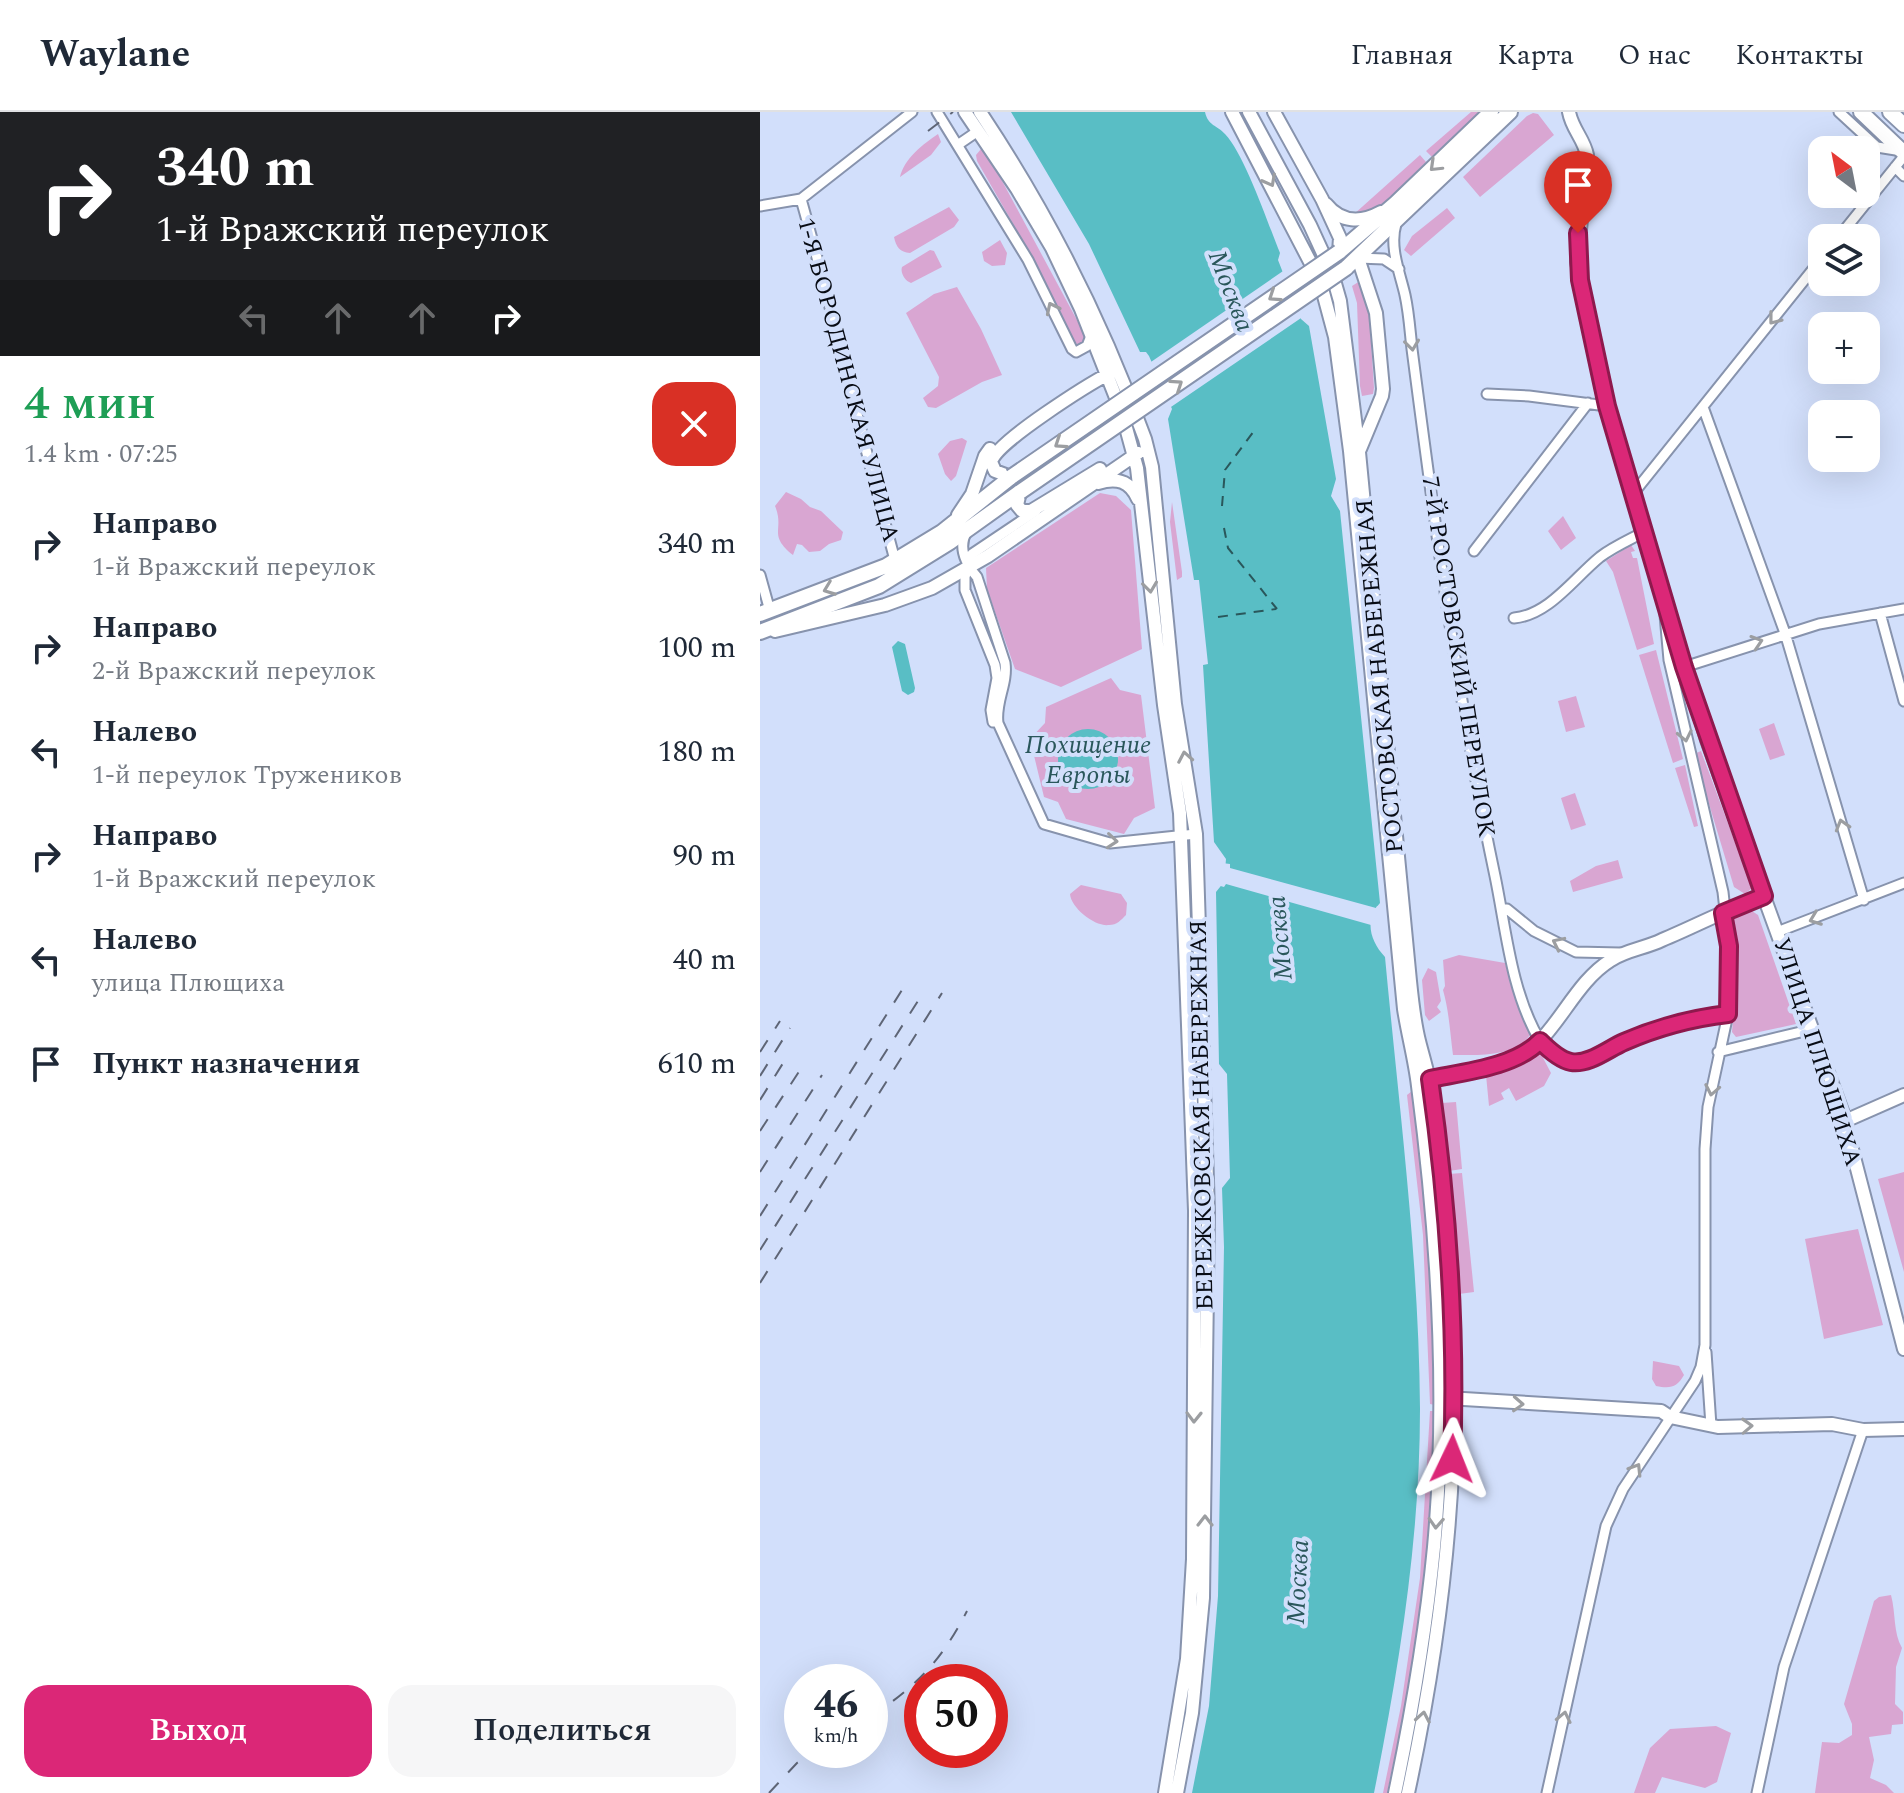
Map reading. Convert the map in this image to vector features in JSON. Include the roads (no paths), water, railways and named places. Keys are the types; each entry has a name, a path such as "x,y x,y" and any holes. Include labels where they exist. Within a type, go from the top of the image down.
{"main road":[{"path":"965,112 1052,248 1091,333 1113,371"},
{"path":"980,112 1059,240 1095,312 1113,371"},
{"name":"РОСТОВСКАЯ НАБЕРЕЖНАЯ","path":"1232,112 1320,281 1335,337 1350,451 1395,932 1408,1039 1424,1080"},
{"path":"1249,112 1310,225 1346,266 1376,313 1382,396 1359,452"},
{"path":"1274,112 1322,199 1340,238 1339,252"},
{"path":"765,612 875,572 942,532 1011,477 1339,252 1396,203 1491,112"},
{"path":"760,633 879,586 972,526 1346,266 1510,112"},
{"name":"УЛИЦА ПЛЮЩИХА","path":"1569,112 1572,126 1587,155 1577,262 1607,406 1684,667 1845,1121 1904,1349"},
{"path":"1861,112 1903,153"},
{"path":"1890,112 1904,125"},
{"path":"1322,199 1335,214 1356,220 1376,215 1396,203"},
{"name":"РОСТОВСКАЯ НАБЕРЕЖНАЯ","path":"1346,266 1340,301 1359,452 1410,981 1424,1080"},
{"path":"942,532 967,503 988,451 1113,371"},
{"name":"БЕРЕЖКОВСКАЯ НАБЕРЕЖНАЯ","path":"1113,371 1146,443 1152,467 1189,835 1195,1211 1193,1559 1187,1659 1165,1793"},
{"name":"БЕРЕЖКОВСКАЯ НАБЕРЕЖНАЯ","path":"1113,371 1133,452 1162,693 1189,835"},
{"path":"1350,383 1359,400 1368,402 1375,398 1381,376"},
{"path":"1011,477 996,472 991,458 1020,432"},
{"path":"760,633 885,605 932,588 968,569 1084,490 1146,443"},
{"path":"1020,492 1016,500 1022,511 1031,511 1133,452"},
{"path":"1084,490 1106,480 1125,482 1133,490 1141,509"},
{"name":"БЕРЕЖКОВСКАЯ НАБЕРЕЖНАЯ","path":"1177,1793 1199,1658 1205,1531 1208,1212 1190,886"},
{"path":"1408,1793 1424,1714 1447,1543 1448,1266 1424,1080 1501,1062 1521,1054 1540,1041 1598,969 1624,953 1662,941 1764,896"},
{"path":"1845,1121 1904,1095"},
{"path":"1447,1398 1661,1411 1670,1417 1711,1426 1832,1424 1863,1430 1904,1429"},
{"path":"1395,1793 1429,1594 1447,1398"}],"street":[{"path":"760,206 801,199 912,112"},
{"path":"937,112 1028,260 1072,349 1076,352 1087,346 1091,333"},
{"path":"1839,112 1877,147 1903,153 1849,224"},
{"path":"959,144 978,131"},
{"path":"1895,167 1904,176"},
{"name":"1-Я БОРОДИНСКАЯ УЛИЦА","path":"801,199 835,320 856,415 895,560"},
{"name":"7-Й РОСТОВСКИЙ ПЕРЕУЛОК","path":"1397,221 1393,238 1406,298 1450,629 1470,754 1520,993 1540,1041"},
{"path":"1346,266 1384,259 1399,269"},
{"path":"1632,495 1808,276"},
{"path":"1487,394 1607,406"},
{"path":"1474,551 1588,403"},
{"path":"1703,407 1785,633 1864,900"},
{"path":"1045,504 972,554 965,577 965,590 997,672 991,717 1044,824 1110,843 1189,835"},
{"path":"972,526 963,543 968,569 977,577 1004,656 1006,676 997,719 1011,757"},
{"path":"1514,618 1542,609 1602,555 1644,532"},
{"path":"760,575 765,612"},
{"path":"1665,604 1669,660 1718,868 1729,946 1728,1014 1708,1107 1705,1149 1705,1345 1711,1426"},
{"path":"1684,667 1785,633 1904,609"},
{"path":"1880,613 1904,701"},
{"path":"1777,932 1904,883"},
{"path":"1502,911 1507,909 1534,931 1576,952 1624,953"},
{"path":"1540,1041 1564,1060 1573,1063 1585,1061 1654,1031 1710,1015 1728,1014"},
{"path":"1718,1052 1813,1029"},
{"path":"1547,1793 1606,1526 1623,1489 1695,1381 1705,1345"},
{"path":"1757,1793 1784,1667 1863,1430"}],"water":[{"name":"Москва","path":"1011,112 1205,112 1208,120 1225,134 1240,157 1280,253 1278,260 1301,319 1309,326 1336,479 1331,496 1340,511 1380,903 1372,916 1371,930 1385,957 1407,1183 1419,1352 1419,1458 1412,1554 1400,1650 1374,1793 1192,1793 1209,1706 1218,1596 1224,1247 1222,1188 1230,1178 1227,1074 1219,1064 1216,892 1224,882 1226,859 1214,842 1203,665 1208,664 1199,580 1194,580 1168,419 1172,409 1149,356 1146,352 1140,352 1089,244"},
{"path":"898,641 905,644 915,688 908,695 902,691 892,647"},
{"name":"Похищение Европы","path":"1088,729 1109,738 1118,759 1109,780 1088,789 1067,780 1058,759 1067,738"}],"railway":[{"path":"928,131 953,112"},
{"path":"760,1216 907,982"},
{"path":"760,1250 923,993"},
{"path":"760,1283 942,993"},
{"path":"760,1052 780,1021"},
{"path":"760,1076 790,1028"},
{"path":"760,1100 785,1060"},
{"path":"760,1131 804,1064"},
{"path":"760,1172 822,1075"},
{"path":"888,1704 926,1671 948,1644 967,1611"},
{"path":"769,1793 792,1768"}]}
